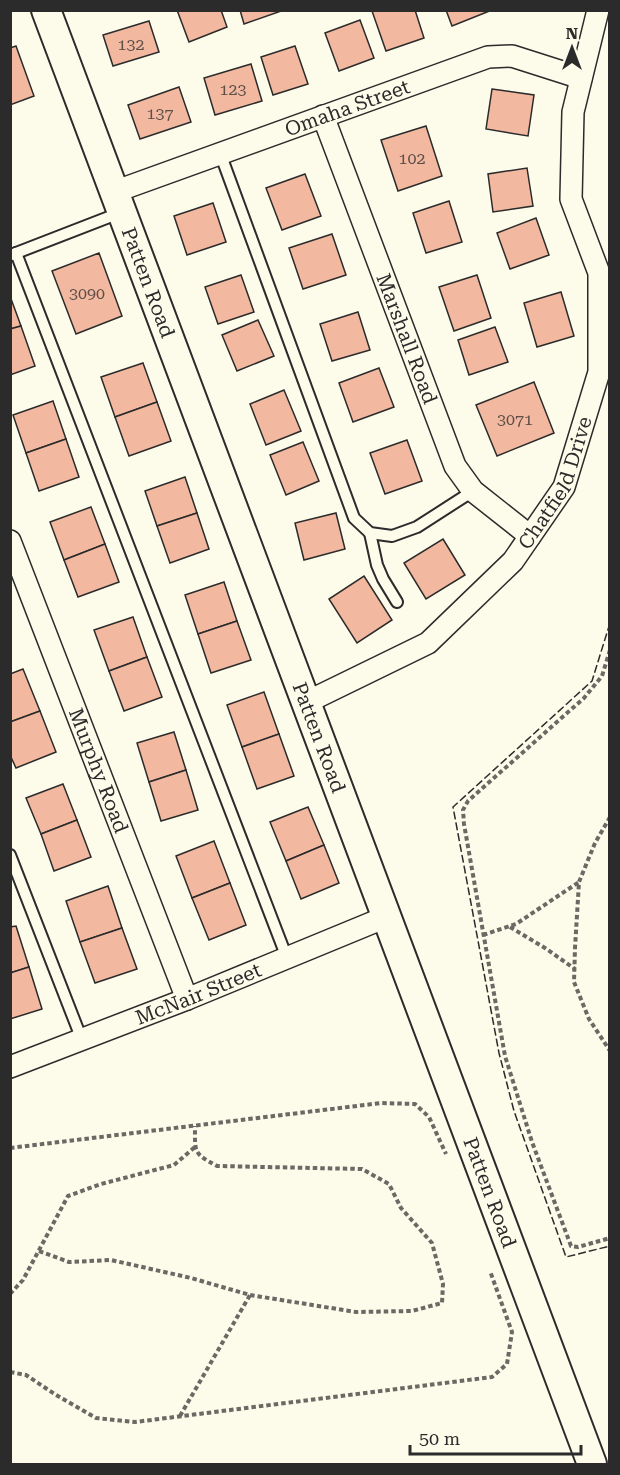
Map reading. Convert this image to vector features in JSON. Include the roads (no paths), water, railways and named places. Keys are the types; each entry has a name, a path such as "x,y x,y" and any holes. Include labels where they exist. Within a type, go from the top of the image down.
{"street":[{"name":"Chatfield Drive","path":"305,703 428,643 513,561 564,487 599,372 599,273 571,199 573,112 598,10"},
{"name":"Patten Road","path":"53,12 118,202 592,1464"},
{"name":"Omaha Street","path":"118,202 220,153 488,57 512,56 581,78"},
{"name":"Marshall Road","path":"323,116 455,466 472,492 530,536"},
{"name":"Murphy Road","path":"10,541 187,999"},
{"name":"McNair Street","path":"10,1067 82,1041 386,917"}],"lane":[{"path":"220,153 354,519 370,532 392,536 417,527 472,492"},
{"path":"118,202 13,254 287,958"},
{"path":"370,532 377,565 397,602"},
{"path":"10,855 82,1041"}]}
